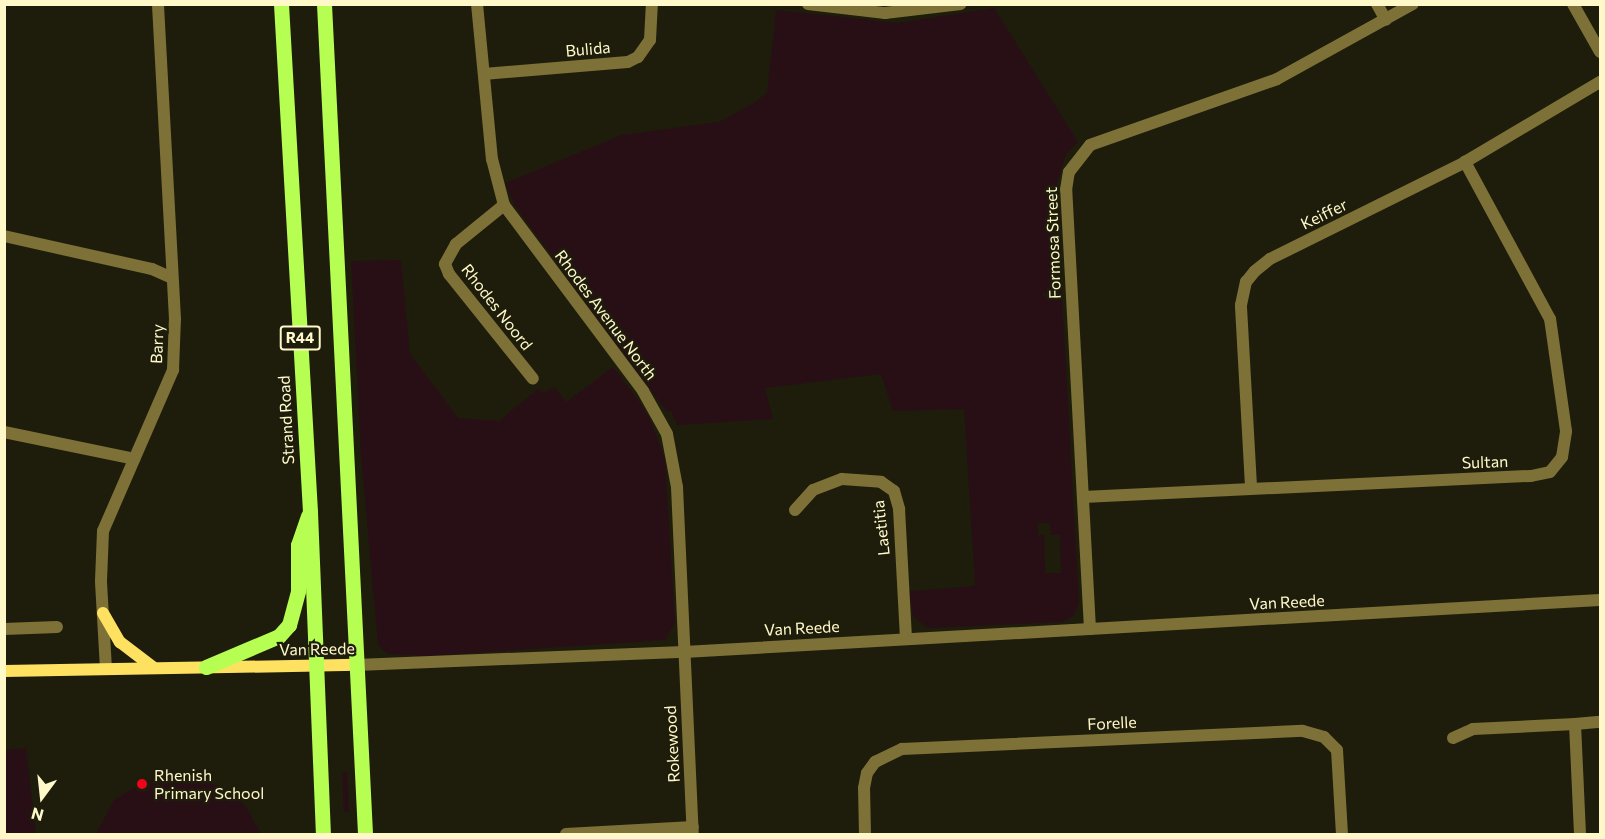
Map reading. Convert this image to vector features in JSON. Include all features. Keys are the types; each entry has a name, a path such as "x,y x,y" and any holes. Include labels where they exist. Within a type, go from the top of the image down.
{"main road":[{"name":"Strand Road","path":"281,4 310,512 323,834"},
{"name":"R44","path":"324,4 365,834"},
{"path":"206,667 279,636 289,625 298,591 300,534 310,512"}],"street":[{"name":"Barry","path":"106,669 103,531 173,369 172,278 158,4"},
{"name":"Rhodes Avenue North","path":"477,4 492,159 504,206 643,391 667,434 677,487 684,652"},
{"name":"Bulida","path":"484,74 628,62 638,57 650,40 652,4"},
{"path":"808,4 885,13 960,4"},
{"path":"1377,4 1386,20"},
{"name":"Formosa Street","path":"1090,629 1066,190 1069,172 1078,156 1089,146 1110,136 1277,79 1413,4"},
{"path":"1573,4 1600,52"},
{"name":"Keiffer","path":"1251,486 1240,305 1246,282 1270,259 1465,162 1600,82"},
{"name":"Sultan","path":"1083,497 1251,486 1532,476 1550,472 1557,465 1566,447 1566,431 1550,319 1465,162"},
{"name":"Rhodes Noord","path":"504,206 456,244 445,264 449,274 533,380"},
{"path":"4,236 134,265 172,278"},
{"path":"4,432 134,459"},
{"name":"Laetitia","path":"795,510 813,490 842,479 881,482 894,491 899,509 906,639"},
{"name":"Van Reede","path":"4,671 357,665 684,652 1600,600"},
{"path":"103,613 120,642 154,668"},
{"path":"4,629 57,627"},
{"name":"Rokewood","path":"684,652 693,831"},
{"path":"1453,738 1473,729 1600,722"},
{"path":"1575,723 1580,834"},
{"name":"Forelle","path":"865,834 864,788 867,773 875,762 902,749 1303,731 1324,737 1337,750 1342,834"},
{"path":"566,834 693,831"}],"shaded area":[{"path":"994,8 1078,142 1066,154 1056,188 1079,603 1074,615 1063,622 928,628 913,616 909,591 975,586 964,409 893,411 881,374 765,388 773,419 677,425 671,411 667,412 515,206 505,183 622,135 719,122 752,104 767,93 776,10 897,23","holes":["1038,523 1050,523 1051,535 1060,535 1061,573 1045,573 1044,535 1038,535"]},
{"path":"401,260 410,354 458,418 499,421 538,389 544,393 554,387 566,402 613,367 638,400 650,419 665,459 675,623 665,640 427,656 388,654 378,645 361,455 351,261"},
{"path":"26,748 36,834 5,834 5,750"},
{"path":"342,772 347,772 349,812 344,812"},
{"path":"177,775 217,785 245,805 261,834 96,834 114,800 144,782"}],"place":[{"name":"Rhenish Primary School","path":"142,784"}]}
